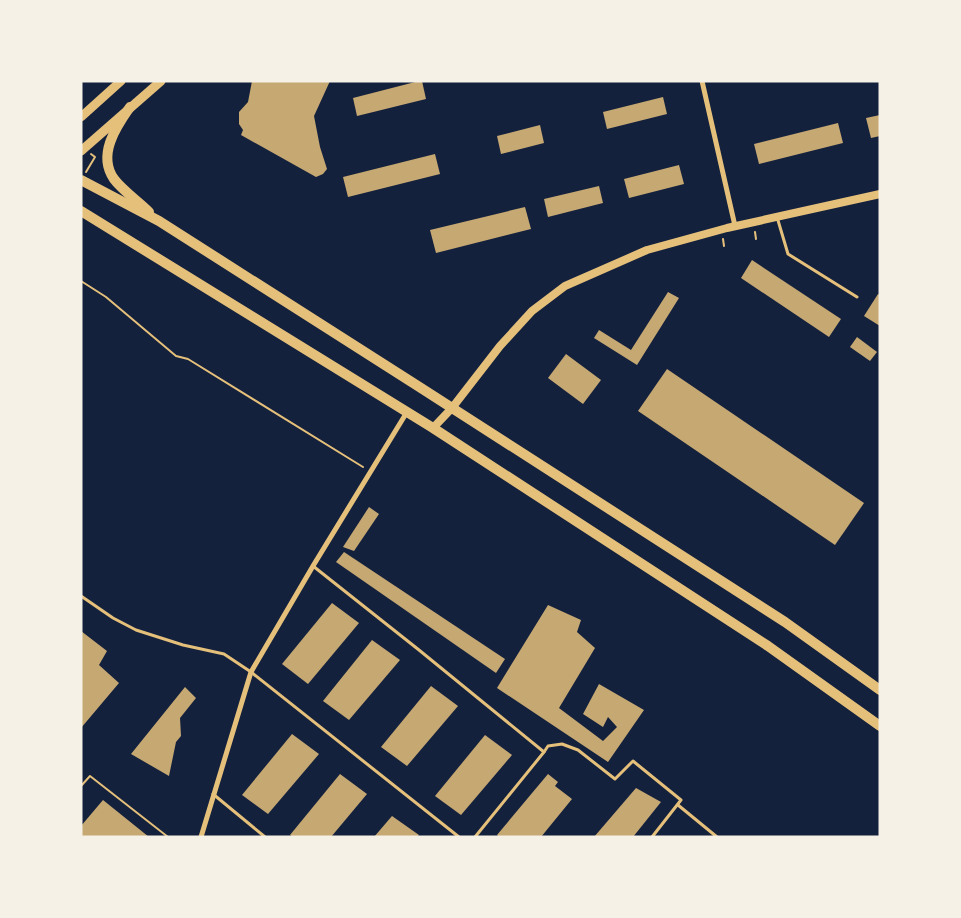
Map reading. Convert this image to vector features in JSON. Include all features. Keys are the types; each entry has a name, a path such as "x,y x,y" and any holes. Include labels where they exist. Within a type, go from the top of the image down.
{"main road":[{"path":"81,117 122,81"},
{"path":"85,151 130,107 162,81"},
{"path":"130,107 116,128 109,144 108,164 114,179 159,221"},
{"path":"84,176 159,221 785,622 880,690"},
{"path":"81,211 433,428 768,646 880,726"}],"street":[{"path":"702,81 735,226"},
{"path":"433,428 452,408 500,346 532,311 565,286 647,250 735,226 880,194"},
{"path":"201,837 251,672 407,412"}],"lane":[{"path":"777,216 788,254 857,297"},
{"path":"313,566 544,752"},
{"path":"81,596 113,618 136,630 183,645 224,654 251,672 459,837"},
{"path":"475,837 548,746 562,744 578,750 615,779 633,761 681,800 652,837"},
{"path":"213,794 265,837"},
{"path":"678,805 717,837"}],"path":[{"path":"84,176 96,157 85,151"},
{"path":"81,281 106,297 176,356 188,359 363,467"},
{"path":"81,786 90,776 168,837"}],"building":[{"path":"252,81 330,81 314,116 320,147 327,169 323,174 316,177 241,135 243,130 239,124 239,112 248,102"},
{"path":"422,81 426,99 357,116 353,98"},
{"path":"663,97 667,114 607,129 603,112"},
{"path":"880,115 880,136 871,138 866,118"},
{"path":"838,123 843,143 759,164 754,144"},
{"path":"540,125 544,143 501,154 497,136"},
{"path":"435,154 440,174 348,197 343,177"},
{"path":"679,165 684,184 629,198 624,179"},
{"path":"599,186 603,203 548,217 544,199"},
{"path":"525,207 531,229 436,253 430,230"},
{"path":"752,260 841,319 829,337 741,278"},
{"path":"668,292 679,298 637,365 594,338 599,330 631,350"},
{"path":"878,294 880,295 880,326 864,316"},
{"path":"857,337 877,352 870,361 850,347"},
{"path":"566,354 601,380 583,404 548,378"},
{"path":"667,369 864,503 835,545 638,411"},
{"path":"369,507 379,514 354,551 343,547"},
{"path":"344,552 505,659 496,673 336,562"},
{"path":"332,603 359,623 308,684 282,664"},
{"path":"548,605 581,620 577,632 595,648 559,708 603,741 617,727 608,717 603,727 583,714 599,684 644,710 608,762 497,688"},
{"path":"81,631 107,651 99,665 119,683 81,728"},
{"path":"372,640 400,660 349,720 323,701"},
{"path":"431,686 458,706 407,766 381,747"},
{"path":"185,687 196,698 180,718 181,736 176,742 169,776 131,754"},
{"path":"292,734 319,754 268,814 242,795"},
{"path":"485,735 512,755 461,815 435,796"},
{"path":"340,774 367,794 331,837 293,837 290,835"},
{"path":"548,774 558,782 555,786 572,799 541,837 499,837 497,835"},
{"path":"636,788 661,802 633,837 594,837"},
{"path":"103,800 149,837 81,837 81,826"},
{"path":"392,816 419,835 417,837 374,837"}]}
